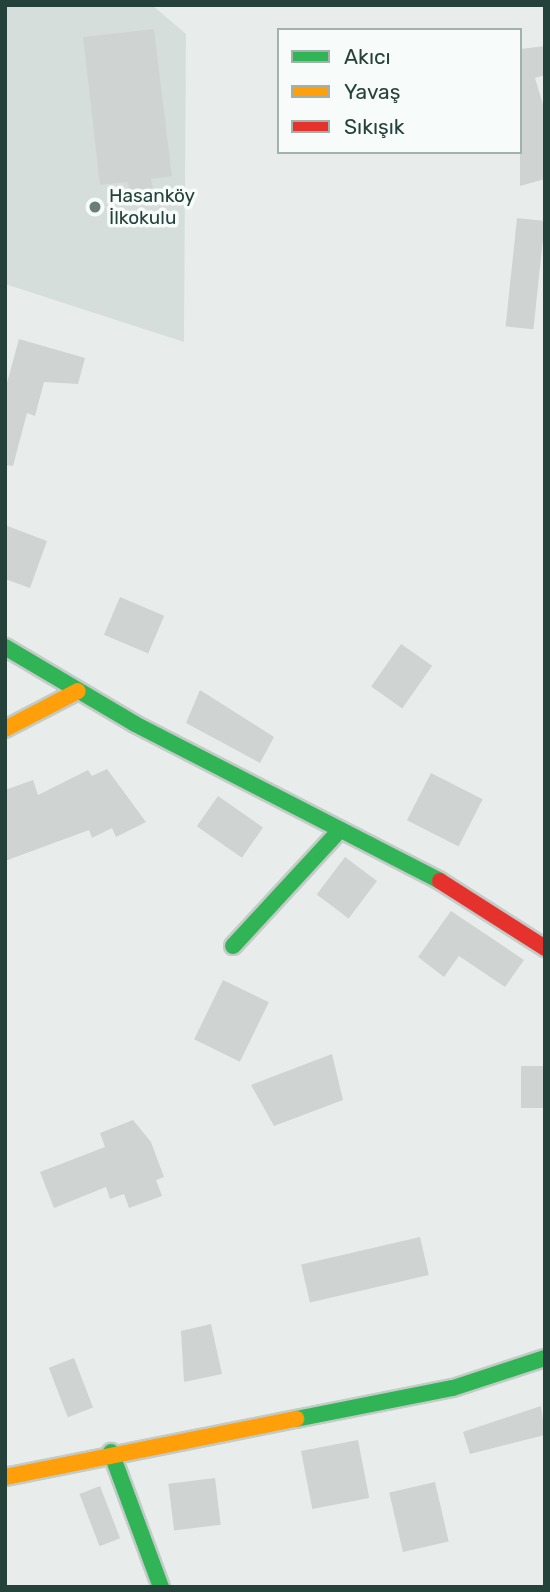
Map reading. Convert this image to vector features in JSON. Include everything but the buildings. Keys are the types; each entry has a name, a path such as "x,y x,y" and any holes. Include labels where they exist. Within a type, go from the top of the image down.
{"street":[{"path":"5,647 78,691 479,901 545,948"},
{"path":"5,729 78,691"},
{"path":"233,946 340,830"},
{"path":"5,1477 111,1452 453,1388 545,1357"},
{"path":"111,1452 160,1587"}],"shaded area":[{"name":"Hasanköy İlkokulu","path":"5,5 152,5 186,34 184,342 5,284"}],"traffic: fast":[{"path":"5,647 135,724 440,881"},
{"path":"233,946 340,830"},
{"path":"296,1419 453,1388 545,1358"},
{"path":"111,1452 161,1587"}],"traffic: slow":[{"path":"5,729 78,691"},
{"path":"5,1477 296,1419"}],"traffic: jam":[{"path":"440,881 545,948"}],"place":[{"name":"Hasanköy İlkokulu","path":"95,207"}]}
